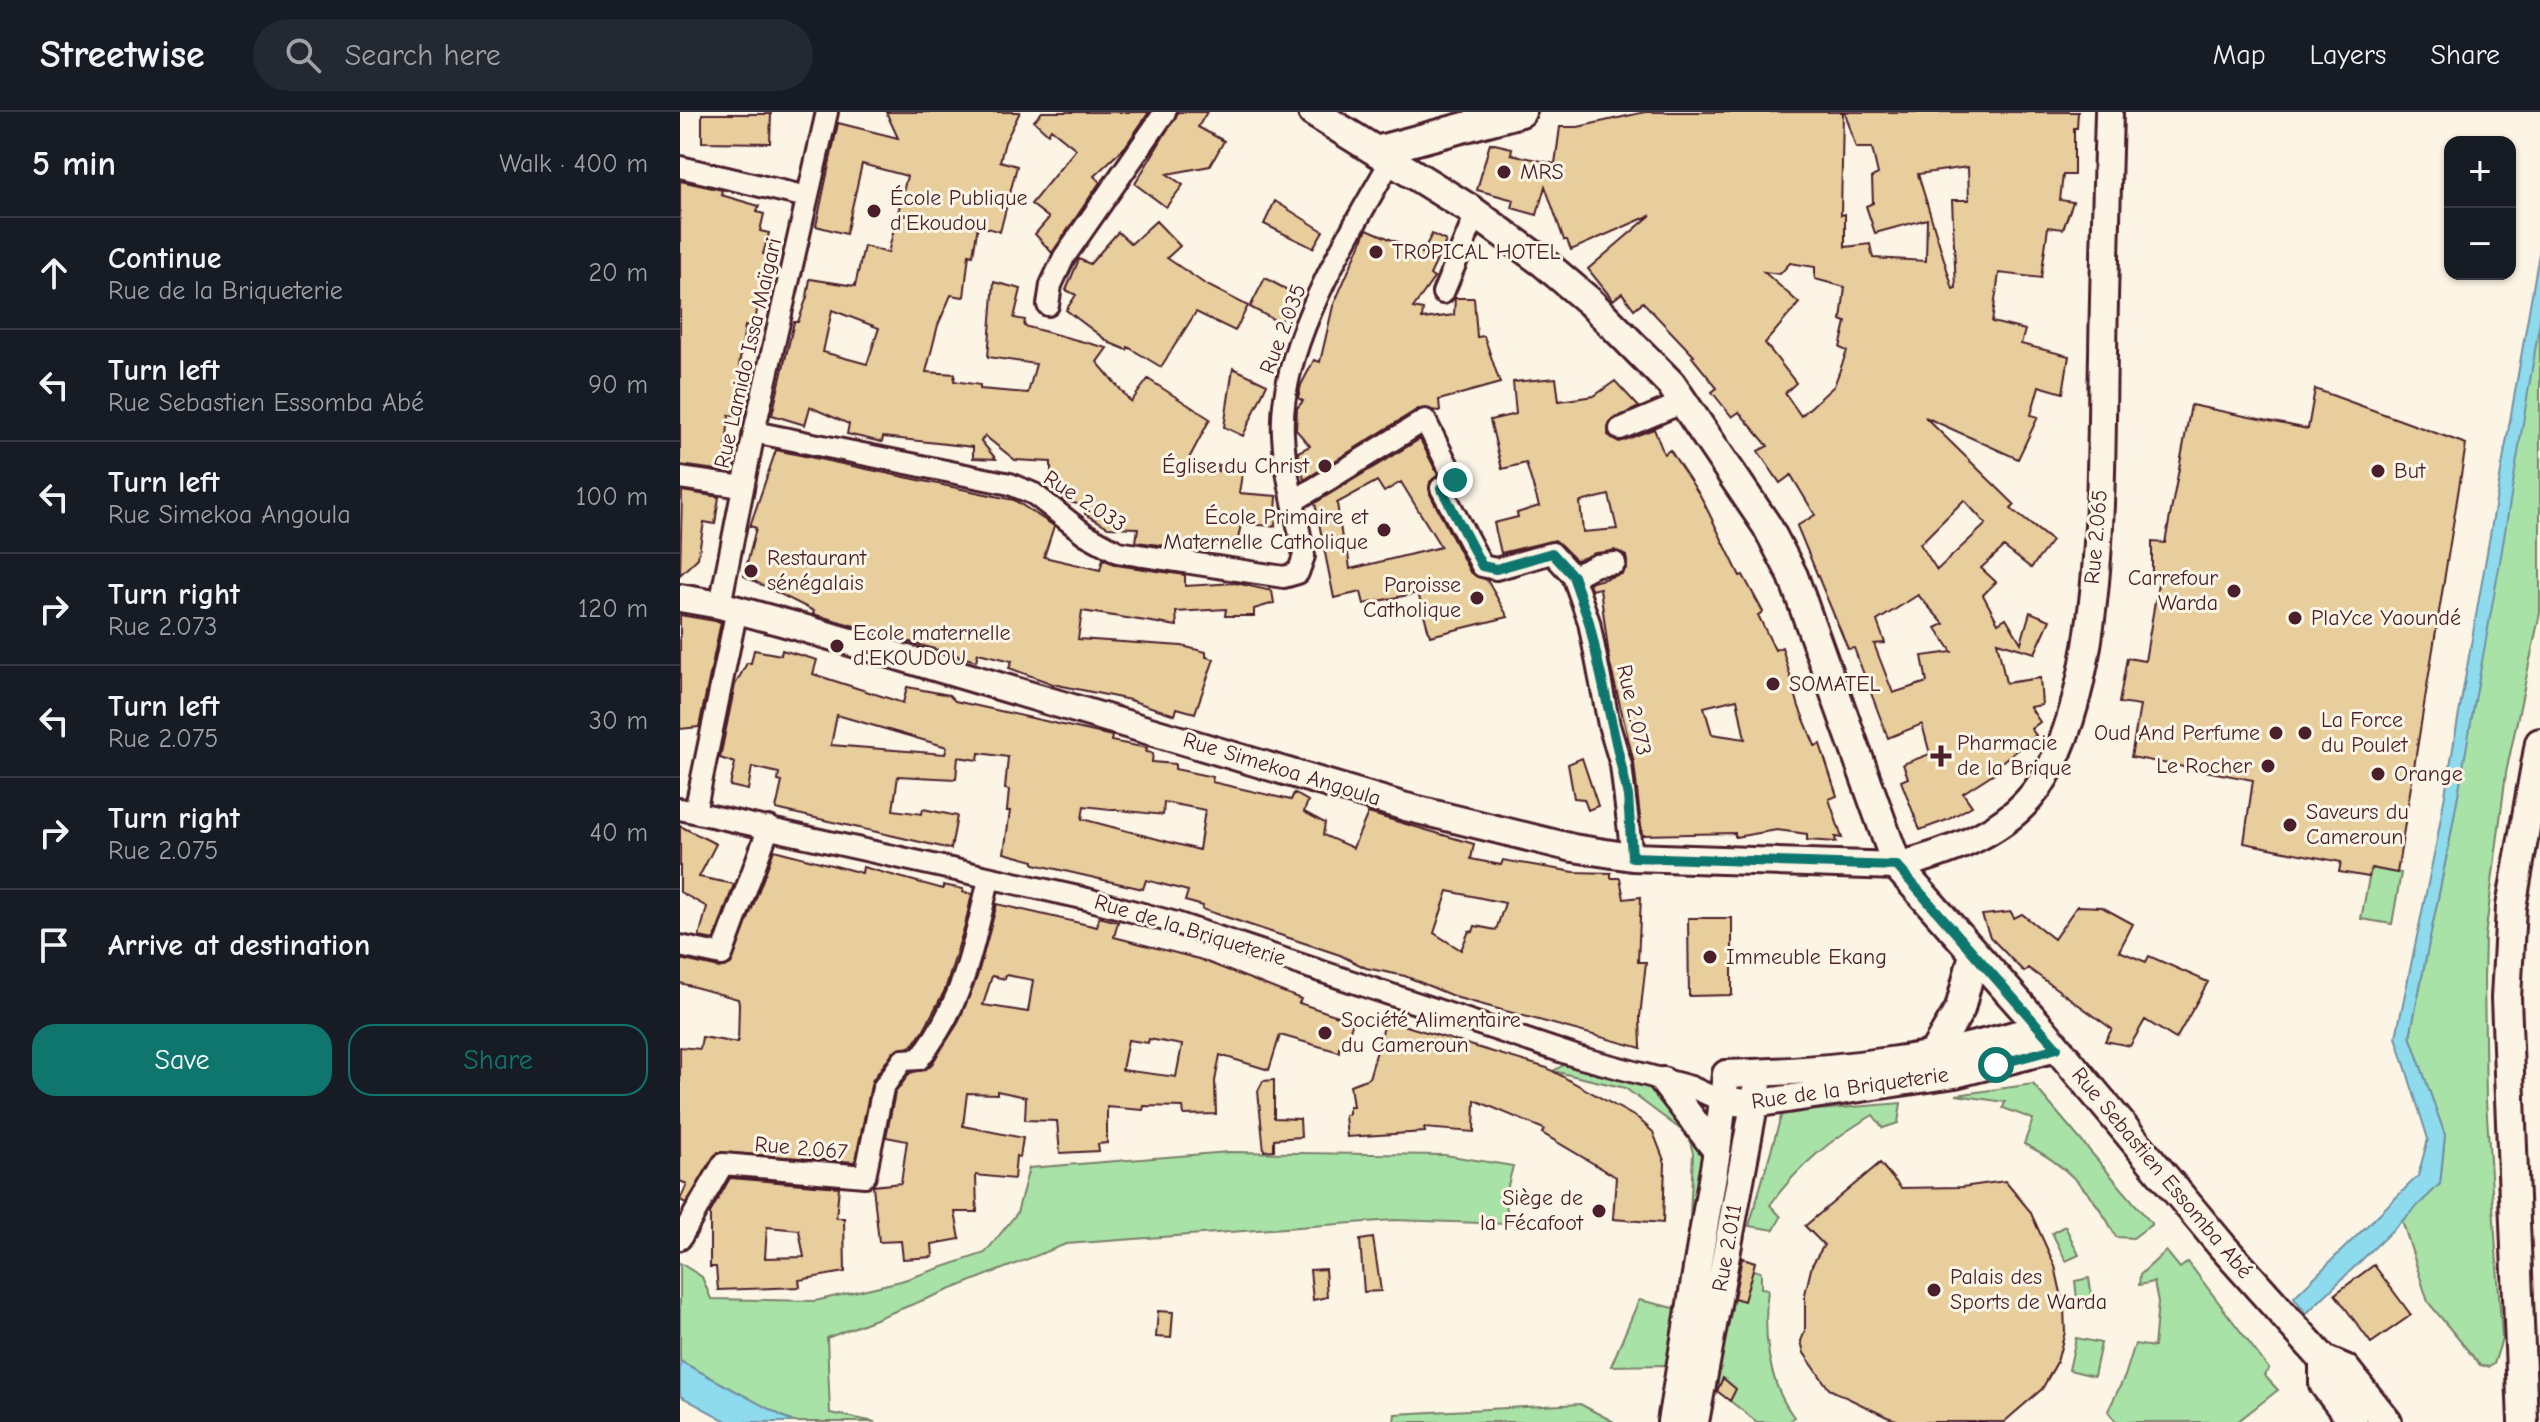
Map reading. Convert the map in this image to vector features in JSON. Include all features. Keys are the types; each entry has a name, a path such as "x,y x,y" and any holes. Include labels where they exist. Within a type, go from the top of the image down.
{"main road":[{"name":"Rue Sebastien Essomba Abé","path":"1313,112 1476,214 1590,302 1671,384 1767,526 1793,576 1897,866 2048,1037 2222,1246 2324,1360 2345,1369 2387,1422"},
{"path":"1383,157 1521,112"},
{"path":"2523,1422 2506,998 2511,907 2540,743"},
{"path":"1933,1054 1960,1009 1974,954"},
{"path":"2324,1360 2324,1384 2353,1422"}],"street":[{"name":"Rue Lamido Issa Maïgari","path":"688,811 729,607 743,487 827,112"},
{"path":"1048,305 1051,285 1064,257 1165,112"},
{"name":"Rue 2.065","path":"1897,866 1939,855 2000,825 2029,799 2063,744 2077,702 2101,487 2109,112"},
{"name":"Rue 2.035","path":"1298,573 1304,556 1283,434 1289,373 1297,347 1383,157"},
{"path":"680,167 807,197"},
{"path":"1443,293 1476,214"},
{"path":"1620,429 1684,402"},
{"path":"1294,501 1425,420 1455,480 1441,488 1482,566 1496,569 1552,553 1573,576 1597,565 1615,563"},
{"name":"Rue 2.033","path":"754,432 1010,484 1034,494 1085,534 1118,552 1284,577 1298,573"},
{"path":"680,478 743,487"},
{"name":"Rue 2.073","path":"1573,576 1589,622 1609,725 1624,775 1632,857"},
{"name":"Rue Simekoa Angoula","path":"680,598 729,607 1406,807 1573,848 1632,857 1897,866"},
{"name":"Rue de la Briqueterie","path":"688,811 769,827 1176,923 1578,1057 1691,1087 1722,1101 1753,1104 1955,1074 2048,1037"},
{"path":"680,946 722,955 769,827"},
{"name":"Rue 2.067","path":"680,1239 723,1164 865,1176 883,1088 903,1060 919,1059 941,1031 957,1001 989,879"},
{"name":"Rue de la Briqueterie","path":"1691,1087 1726,1074 1933,1054 2048,1037"},
{"name":"Rue 2.011","path":"1695,1422 1760,1073"},
{"name":"Rue 2.011","path":"1671,1422 1717,1151 1726,1074"},
{"path":"1663,1081 1717,1151"},
{"path":"1744,1158 1767,1118 1788,1099"}],"green space":[{"path":"2540,320 2540,613 2506,773 2485,937 2486,1101 2502,1339 2494,1364 2489,1367 2480,1365 2428,1302 2402,1220 2440,1184 2445,1135 2410,1036 2450,839"},
{"path":"2371,868 2401,873 2392,924 2361,919"},
{"path":"1578,1057 1722,1101 1671,1375 1667,1365 1611,1366 1639,1300 1679,1309 1688,1262 1693,1153 1688,1135 1625,1088 1553,1071"},
{"path":"2033,1084 2152,1224 2133,1238 2116,1237 2099,1208 2078,1182 2053,1161 2024,1144 2033,1119 2003,1108 2005,1102 1956,1095"},
{"path":"1901,1103 1898,1123 1883,1128 1873,1115 1830,1143 1804,1165 1770,1205 1781,1217 1774,1230 1749,1226 1782,1113"},
{"path":"1229,1152 1445,1155 1513,1166 1505,1197 1509,1224 1394,1220 1066,1244 827,1338 830,1413 875,1422 793,1422 680,1361 680,1263 702,1277 711,1299 815,1301 901,1281 985,1253 1017,1213 1029,1168"},
{"path":"2065,1226 2079,1255 2066,1261 2052,1233"},
{"path":"2166,1251 2180,1268 2188,1262 2269,1369 2264,1375 2278,1390 2237,1422 2116,1422 2108,1411 2125,1376 2135,1344 2154,1347 2158,1302 2154,1282 2139,1285 2140,1275"},
{"path":"1742,1258 1755,1262 1753,1270 1761,1272 1761,1288 1768,1289 1766,1322 1769,1356 1778,1388 1794,1417 1788,1422 1757,1422 1715,1389"},
{"path":"2089,1278 2093,1306 2078,1308 2075,1281"},
{"path":"2076,1338 2101,1343 2094,1376 2069,1370"},
{"path":"1580,1404 1614,1422 1394,1422 1395,1414"}],"water":[{"path":"2540,248 2540,320 2450,839 2410,1036 2445,1135 2440,1184 2306,1314 2294,1297 2418,1176 2428,1139 2396,1037 2437,840"},
{"path":"680,1361 793,1422 728,1422 680,1396"}],"building":[{"path":"886,112 1020,112 1005,142 1000,161 1017,166 1000,232 978,225 973,255 969,254 964,297 951,295 938,325 926,372 955,374 954,381 980,385 980,389 1028,393 1036,364 988,357 994,282 1021,289 1014,318 1025,320 1024,326 1107,348 1097,362 1131,402 1148,379 1210,419 1186,464 1218,471 1218,465 1243,468 1239,493 1277,496 1275,526 1241,524 1236,549 1199,542 1198,550 1136,542 1138,528 1108,527 1085,514 1085,506 1066,501 1051,489 1055,474 1051,474 1051,462 1015,460 985,436 981,441 996,459 973,458 973,447 883,437 882,442 847,434 849,424 810,407 805,425 772,415 794,322 798,322 810,279 855,286 864,246 888,253 907,176 862,164 846,234 816,226 838,123 898,138","holes":["832,310 879,328 867,364 823,352"]},
{"path":"1042,112 1149,112 1125,147 1094,176 1100,182 1052,253 1035,234 1049,218 1031,204 1076,149 1051,129 1048,134 1034,121"},
{"path":"1178,112 1207,112 1198,127 1224,141 1210,166 1167,174 1183,185 1166,207 1135,184"},
{"path":"1645,112 1843,112 1841,215 1845,214 1845,247 1870,244 1873,258 1926,261 1927,219 1875,233 1866,206 1873,203 1872,177 1878,174 1872,148 1856,148 1845,112 2078,112 2077,128 2074,128 2074,175 2063,175 2060,200 2073,202 2063,229 2048,227 2041,278 1999,273 1992,322 2025,330 2021,344 2069,356 2063,393 2039,386 2031,415 2038,417 2018,459 1925,417 2015,505 2011,509 2052,541 2031,568 2004,547 1981,568 1996,582 1983,595 1998,623 2006,618 2021,643 2030,612 2050,620 2035,653 1997,642 2006,683 2040,678 2042,705 2030,707 2040,722 2031,729 2036,735 1999,764 2002,768 1963,793 1972,806 1947,820 1920,830 1901,781 1908,778 1903,764 1930,754 1922,724 1888,738 1854,648 1848,649 1797,526 1815,515 1791,475 1780,483 1758,451 1768,446 1739,412 1732,417 1712,392 1717,388 1694,356 1643,302 1634,309 1622,293 1613,300 1588,269 1651,215 1571,250 1567,240 1564,240 1545,186 1537,215 1512,208 1514,200 1477,190 1490,143 1512,148 1511,154 1555,164 1560,127 1578,127","holes":["1968,167 1969,200 1952,200 1956,288 1953,289 1918,174","1790,263 1815,267 1815,279 1845,287 1841,320 1846,322 1840,348 1847,351 1834,386 1801,416 1785,393 1796,383 1765,343 1799,303 1764,272 1780,274","1964,500 1986,524 1937,570 1920,544","1918,595 1944,624 1936,628 1952,652 1922,656 1927,682 1893,693 1874,644 1885,643 1877,621"]},
{"path":"702,114 771,114 770,143 702,142"},
{"path":"680,181 722,190 721,195 759,206 757,212 764,214 760,231 769,233 763,254 767,255 764,288 761,287 754,328 745,326 739,366 751,367 749,383 742,417 729,415 724,471 680,465"},
{"path":"1275,201 1323,231 1313,248 1264,224"},
{"path":"1156,221 1180,246 1167,258 1205,284 1248,306 1235,331 1196,312 1161,367 1128,347 1127,350 1110,343 1066,310 1076,295 1066,290 1079,259 1090,264 1118,232 1131,244"},
{"path":"1367,229 1422,253 1432,234 1446,241 1430,275 1434,278 1413,308 1423,310 1422,319 1454,315 1455,298 1474,298 1477,337 1484,336 1500,383 1439,400 1440,411 1418,409 1304,480 1298,452 1310,446 1296,430 1297,408 1303,401 1298,398 1301,385 1314,360 1320,362 1333,306"},
{"path":"1265,278 1295,294 1280,323 1250,307"},
{"path":"1233,368 1267,384 1243,436 1224,427"},
{"path":"1556,378 1559,401 1594,396 1615,381 1639,407 1610,421 1608,435 1619,442 1654,429 1664,454 1670,450 1701,497 1740,576 1743,575 1763,612 1758,615 1775,650 1782,647 1799,707 1815,746 1820,744 1837,796 1829,799 1842,838 1835,837 1836,842 1807,840 1807,834 1777,830 1735,837 1735,833 1642,835 1634,763 1610,664 1600,588 1591,590 1589,583 1622,574 1627,567 1626,556 1614,550 1576,560 1555,540 1501,553 1494,523 1518,517 1517,513 1539,506 1526,463 1502,469 1490,420 1516,414 1513,382","holes":["1609,495 1617,529 1583,532 1580,502","1737,699 1745,739 1712,734 1704,707"]},
{"name":"PlaYce Yaoundé","path":"2315,389 2466,444 2397,873 2371,868 2369,877 2339,872 2341,862 2244,843 2253,780 2131,757 2140,706 2119,703 2127,658 2145,661 2159,578 2152,576 2152,542 2165,543 2191,405 2308,429"},
{"path":"1420,439 1438,475 1430,482 1430,494 1470,572 1487,580 1508,617 1430,636 1418,593 1364,604 1361,592 1334,598 1315,503","holes":["1377,481 1384,492 1401,482 1441,547 1350,569 1348,553 1344,553 1337,503"]},
{"path":"776,450 1014,500 1054,526 1044,557 1100,570 1103,559 1116,565 1185,575 1185,586 1236,583 1272,591 1274,603 1254,609 1254,616 1225,616 1226,609 1176,612 1177,626 1082,611 1078,639 1182,646 1206,652 1206,657 1214,659 1195,713 1177,708 1175,715 1130,700 1053,684 1009,668 1012,661 978,653 976,661 813,614 814,611 744,576 756,528 750,526"},
{"path":"682,491 719,497 715,524 704,522 698,558 680,575"},
{"path":"680,615 721,622 699,727 680,729"},
{"path":"754,650 781,655 782,650 817,660 813,674 903,703 907,687 949,695 955,701 1112,736 1111,741 1147,748 1146,752 1153,753 1152,762 1175,764 1175,769 1213,777 1212,782 1291,800 1294,793 1308,801 1304,812 1325,823 1323,835 1353,848 1368,813 1474,844 1471,859 1501,865 1503,860 1574,872 1611,873 1611,878 1620,878 1624,899 1641,897 1638,962 1646,962 1640,1017 1641,1048 1458,998 1405,976 1366,968 1340,955 1202,909 1203,906 1185,901 1188,891 1146,880 1143,889 1034,864 1034,861 1004,853 1010,811 1007,811 1009,790 1005,789 1008,757 979,753 978,760 958,757 956,779 898,776 893,810 922,814 923,809 957,816 951,849 776,809 782,782 778,781 779,773 752,767 748,790 730,786 735,763 720,758 735,685 747,663 751,663","holes":["837,715 947,747 945,754 831,745","1164,802 1205,810 1199,850 1082,819 1084,806 1163,815","1448,891 1505,903 1496,930 1475,926 1473,932 1469,931 1461,950 1434,933"]},
{"path":"1582,758 1598,806 1588,810 1584,799 1574,798 1568,764"},
{"path":"680,826 716,844 699,877 734,884 714,940 699,937 707,907 680,892"},
{"path":"774,850 862,873 863,867 943,889 943,885 963,889 963,892 972,894 965,925 945,990 923,1031 912,1046 893,1052 872,1081 855,1162 718,1152 686,1203 680,1200 687,1184 680,1181 680,1047 700,1049 702,1037 738,1043 739,1004 738,999 680,983 680,959 719,968 731,964"},
{"path":"997,904 1097,927 1099,917 1118,922 1114,937 1199,959 1301,999 1299,1003 1353,1021 1344,1049 1339,1047 1339,1052 1280,1035 1269,1070 1220,1055 1215,1081 1216,1114 1184,1115 1183,1107 1144,1106 1143,1110 1107,1107 1107,1143 1098,1144 1099,1151 1060,1153 1057,1121 1025,1120 1026,1097 997,1091 997,1094 967,1093 963,1126 1023,1138 1020,1157 1016,1156 1014,1179 976,1175 977,1212 955,1212 960,1239 932,1244 933,1257 903,1259 901,1241 879,1242 873,1186 901,1183 907,1141 886,1137 895,1093 910,1073 930,1067 958,1023 977,977","holes":["1006,975 1033,980 1028,1012 983,1005 992,976 1005,979","1149,1039 1182,1045 1176,1077 1122,1070 1128,1040 1148,1043"]},
{"path":"2077,906 2102,907 2133,924 2119,951 2146,962 2149,956 2208,982 2176,1039 2145,1020 2130,1046 2105,1041 2112,1029 2028,968 2024,972 1990,937 1982,915 2011,912 2014,918 2022,914 2054,939"},
{"name":"Immeuble Ekang","path":"1688,918 1732,918 1732,995 1689,996"},
{"path":"1386,1020 1547,1068 1639,1119 1653,1132 1665,1163 1663,1223 1613,1219 1616,1177 1542,1133 1544,1129 1475,1100 1474,1132 1424,1128 1425,1132 1347,1137 1345,1115 1349,1114 1349,1107 1353,1107 1350,1085 1369,1078"},
{"path":"1274,1080 1274,1118 1300,1119 1301,1137 1274,1139 1274,1150 1264,1151 1258,1091 1263,1081"},
{"name":"Palais des Sports de Warda","path":"1880,1163 1901,1188 1962,1187 2005,1181 2030,1211 2055,1266 2064,1307 2065,1332 2057,1362 2042,1389 2004,1422 1902,1422 1887,1417 1829,1389 1804,1353 1801,1341 1805,1331 1805,1294 1812,1265 1824,1245 1805,1226"},
{"path":"730,1178 839,1187 836,1218 844,1218 845,1272 799,1280 800,1287 718,1290 716,1267 710,1267 710,1213","holes":["767,1227 799,1230 804,1257 765,1258"]},
{"path":"1373,1238 1381,1291 1364,1292 1360,1240"},
{"path":"1742,1258 1755,1262 1744,1301 1734,1298"},
{"path":"2374,1265 2411,1315 2371,1343 2335,1294"},
{"path":"1325,1269 1327,1297 1313,1300 1310,1270"},
{"path":"1158,1311 1173,1312 1171,1338 1156,1337"},
{"path":"1723,1378 1736,1389 1730,1401 1717,1391"}],"place":[{"name":"MRS","path":"1504,172"},
{"name":"École Publique d'Ekoudou","path":"874,211"},
{"name":"TROPICAL HOTEL","path":"1376,252"},
{"name":"Église du Christ","path":"1325,466"},
{"name":"But","path":"2378,471"},
{"name":"École Primaire et Maternelle Catholique","path":"1384,530"},
{"name":"Restaurant sénégalais","path":"751,571"},
{"name":"Carrefour Warda","path":"2234,591"},
{"name":"Paroisse Catholique","path":"1477,598"},
{"name":"PlaYce Yaoundé","path":"2295,618"},
{"name":"Ecole maternelle d'EKOUDOU","path":"837,646"},
{"name":"SOMATEL","path":"1773,684"},
{"name":"Oud And Perfume","path":"2276,733"},
{"name":"La Force du Poulet","path":"2305,733"},
{"name":"Pharmacie de la Brique","path":"1941,756"},
{"name":"Le Rocher","path":"2268,766"},
{"name":"Orange","path":"2378,774"},
{"name":"Saveurs du Cameroun","path":"2290,825"},
{"name":"Immeuble Ekang","path":"1710,957"},
{"name":"Société Alimentaire du Cameroun","path":"1325,1033"},
{"name":"Siège de la Fécafoot","path":"1599,1211"},
{"name":"Palais des Sports de Warda","path":"1934,1290"}],"route":[{"path":"1455,480 1441,488 1482,566 1496,569 1546,552 1556,555 1568,574 1573,576 1589,622 1609,725 1628,796 1632,857 1897,866 2057,1048 1996,1065"}]}
